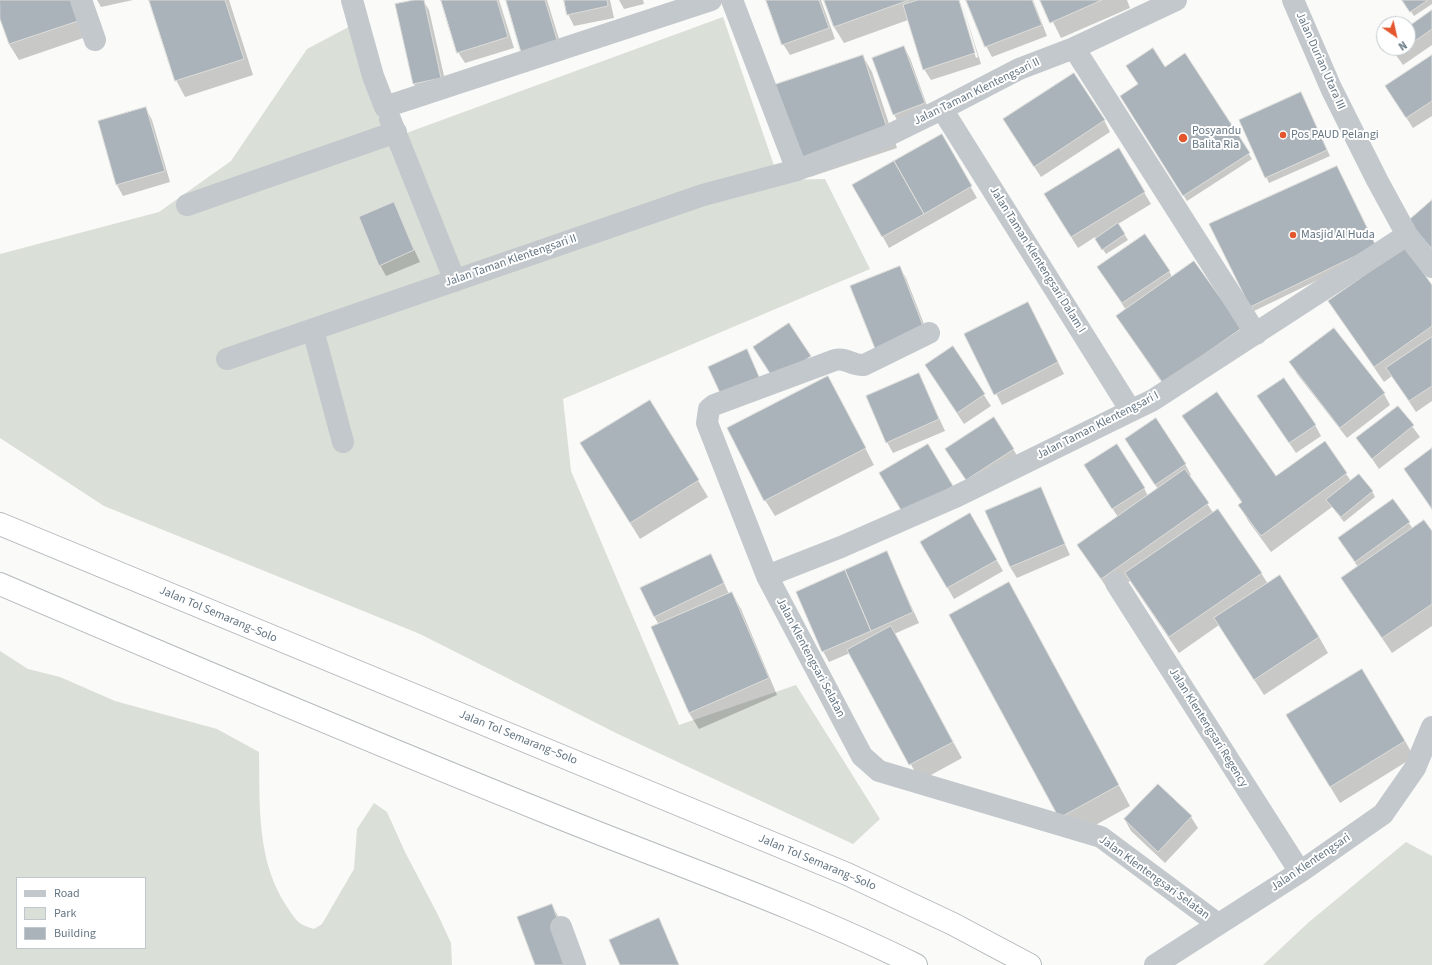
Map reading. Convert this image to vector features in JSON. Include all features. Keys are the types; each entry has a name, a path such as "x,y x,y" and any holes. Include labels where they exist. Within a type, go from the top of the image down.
{"highway":[{"name":"Jalan Tol Semarang–Solo","path":"0,524 847,874 954,924 1030,965"},
{"path":"0,584 215,676 549,814 858,936 916,965"}],"street":[{"path":"81,0 95,40"},
{"path":"352,0 373,76 456,281"},
{"path":"385,107 710,0"},
{"path":"732,0 797,170"},
{"name":"Jalan Taman Klentengsari II","path":"227,359 703,195 797,170 887,136 942,110 1019,69 1074,48 1176,0"},
{"name":"Jalan Durian Utara III","path":"1293,0 1331,88 1377,180 1407,235 1432,267"},
{"path":"1074,48 1256,334"},
{"name":"Jalan Taman Klentengsari Dalam I","path":"942,110 1131,412"},
{"path":"187,205 396,132"},
{"name":"Jalan Taman Klentengsari I","path":"767,576 841,547 953,498 1131,412 1153,400 1256,334 1407,235"},
{"path":"313,330 343,442"},
{"name":"Jalan Klentengsari Selatan","path":"929,333 864,366 854,364 841,358 714,405 708,409 707,423 767,576 862,756 879,770 1101,837 1218,924"},
{"name":"Jalan Klentengsari Regency","path":"1116,583 1300,872"},
{"name":"Jalan Klentengsari","path":"1155,965 1300,872 1383,814 1424,771 1432,728"},
{"path":"561,927 575,965"}],"green space":[{"path":"723,17 779,180 825,179 870,269 563,399 571,471 679,725 796,685 880,819 853,844 618,734 420,634 104,506 0,438 0,254 159,212 231,161 307,49 358,22 401,135"},
{"path":"0,651 28,669 60,677 115,701 217,729 259,752 260,812 265,851 277,889 295,919 301,924 314,929 322,924 354,869 357,829 374,803 387,812 405,852 451,943 452,965 0,965"},
{"path":"1406,842 1432,856 1432,965 1263,965 1309,922"}],"building":[{"path":"0,0 71,0 78,21 9,44 0,19"},
{"path":"149,0 225,0 244,59 175,81"},
{"path":"414,0 424,0 441,78 413,84 395,4"},
{"path":"441,0 497,0 508,37 457,53"},
{"path":"506,0 545,0 558,43 522,55"},
{"path":"564,0 607,0 608,6 567,15"},
{"path":"766,0 819,0 829,28 782,45"},
{"path":"824,0 909,0 834,27"},
{"path":"918,0 959,0 975,53 923,70 903,5"},
{"path":"966,0 1032,0 1042,25 985,47"},
{"path":"1040,0 1102,0 1050,23"},
{"path":"1402,0 1428,0 1410,12"},
{"path":"1432,10 1432,29 1416,40 1416,21"},
{"path":"904,46 925,103 893,115 872,58"},
{"path":"1153,48 1165,67 1185,53 1250,153 1183,196 1120,96 1138,84 1126,66"},
{"path":"863,55 888,131 799,161 774,85"},
{"path":"1432,55 1432,101 1406,118 1385,86"},
{"path":"1074,73 1105,120 1034,167 1003,119"},
{"name":"Pos PAUD Pelangi","path":"1301,92 1327,150 1265,178 1239,120"},
{"path":"146,107 165,171 116,185 98,121"},
{"path":"942,134 972,186 924,214 894,161"},
{"path":"1119,148 1145,192 1071,237 1044,194"},
{"path":"894,161 924,214 882,237 852,185"},
{"name":"Masjid Al Huda","path":"1337,166 1376,246 1250,307 1209,224"},
{"path":"1432,200 1432,249 1408,221"},
{"path":"394,202 414,250 379,266 359,217"},
{"path":"1118,223 1125,234 1102,250 1095,239"},
{"path":"1145,234 1170,271 1122,303 1097,267"},
{"path":"1405,247 1432,285 1432,326 1374,367 1328,301"},
{"path":"1194,261 1242,328 1163,383 1116,316"},
{"path":"900,266 925,331 876,351 850,286"},
{"path":"1028,302 1058,362 994,395 964,334"},
{"path":"789,323 811,356 775,381 753,347"},
{"path":"1334,328 1385,393 1340,428 1289,362"},
{"path":"1432,337 1432,386 1409,401 1386,368"},
{"path":"953,346 985,394 957,413 925,365"},
{"path":"747,349 760,379 722,397 708,367"},
{"path":"919,373 939,419 886,443 866,396"},
{"path":"828,376 866,448 764,501 727,428"},
{"path":"1284,378 1316,425 1289,443 1257,396"},
{"path":"1217,392 1276,476 1325,441 1347,473 1261,536 1238,505 1242,502 1182,416"},
{"path":"650,400 699,480 630,523 580,443"},
{"path":"1398,406 1414,425 1372,459 1356,438"},
{"path":"994,417 1014,449 966,480 945,449"},
{"path":"1156,418 1186,464 1155,485 1125,439"},
{"path":"928,444 953,486 904,515 879,473"},
{"path":"1117,444 1145,488 1112,509 1084,465"},
{"path":"1432,448 1432,509 1404,469"},
{"path":"1185,469 1209,503 1101,579 1077,545"},
{"path":"1359,474 1373,491 1341,517 1326,500"},
{"path":"1041,487 1065,544 1010,567 985,511"},
{"path":"1393,499 1410,522 1355,562 1338,538"},
{"path":"1218,509 1262,573 1169,637 1125,573"},
{"path":"970,513 997,560 947,588 920,542"},
{"path":"1424,520 1432,531 1432,604 1382,638 1341,578"},
{"path":"887,551 913,612 871,631 845,570"},
{"path":"711,554 724,583 654,617 640,588"},
{"path":"845,570 871,631 822,652 796,592"},
{"path":"1280,575 1319,637 1254,680 1214,618"},
{"path":"1009,582 1119,785 1059,818 949,615"},
{"path":"732,592 769,678 689,713 651,627"},
{"path":"891,626 953,742 909,765 847,650"},
{"path":"1362,669 1405,741 1330,787 1286,715"},
{"path":"1158,784 1192,816 1158,852 1124,819"},
{"path":"552,904 574,965 535,965 517,917"},
{"path":"659,918 679,965 620,965 609,940"}],"place":[{"name":"Pos PAUD Pelangi","path":"1283,135"},
{"name":"Posyandu Balita Ria","path":"1183,138"},
{"name":"Masjid Al Huda","path":"1293,235"}]}
